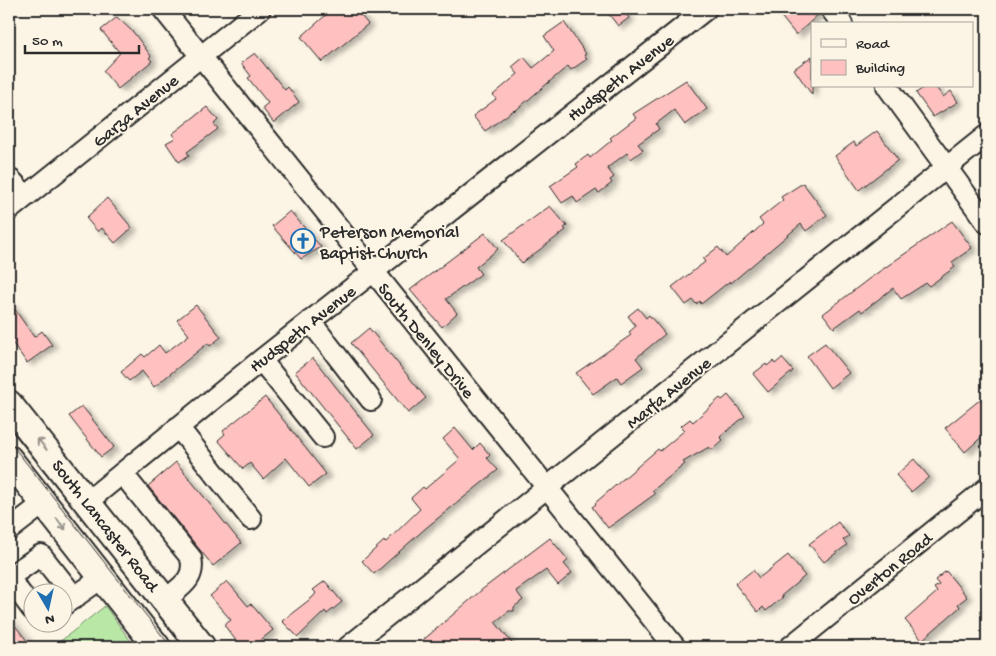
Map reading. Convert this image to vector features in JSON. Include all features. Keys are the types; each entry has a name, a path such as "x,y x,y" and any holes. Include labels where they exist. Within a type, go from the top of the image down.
{"main road":[{"name":"South Lancaster Road","path":"9,404 88,501 202,647"},
{"name":"South Lancaster Road","path":"9,459 157,647"}],"street":[{"name":"South Denley Drive","path":"163,9 675,647"},
{"name":"Garza Avenue","path":"9,210 260,9"},
{"name":"Hudspeth Avenue","path":"88,501 261,360 706,9"},
{"path":"831,9 841,22"},
{"path":"888,88 987,223"},
{"name":"Marfa Avenue","path":"348,647 987,135"},
{"path":"9,182 11,180 26,196"},
{"path":"310,321 371,400"},
{"path":"261,360 322,437"},
{"path":"178,427 251,519"},
{"path":"122,473 190,558 193,568 191,576 165,600"},
{"name":"Overton Road","path":"790,647 987,488"},
{"path":"9,530 44,503"},
{"path":"22,596 9,578 41,555 58,584"},
{"path":"72,600 103,577"}],"green space":[{"path":"105,606 135,647 53,647 72,634 72,632"}],"building":[{"path":"323,9 355,9 368,24 322,62 301,37 327,14"},
{"path":"605,9 623,9 629,18 618,26"},
{"path":"775,9 819,9 820,13 796,35"},
{"path":"117,17 134,33 151,56 149,58 152,61 118,89 103,71 120,53 101,30"},
{"path":"564,22 586,54 584,55 587,59 571,70 568,66 515,111 485,131 473,116 496,99 493,95 518,74 512,67 524,57 533,68 554,51 544,36"},
{"path":"255,53 285,90 288,87 299,102 274,123 262,108 268,103 248,78 251,76 241,63"},
{"path":"811,57 812,95 794,69"},
{"path":"686,80 707,109 685,125 674,110 656,124 659,129 638,144 643,150 631,159 627,153 607,168 614,177 610,180 612,183 599,193 596,190 577,203 573,196 562,203 550,186 578,167 576,164 588,155 590,158 612,140 610,138 636,118 633,114"},
{"path":"923,88 936,88 943,97 951,91 958,102 933,117 916,93"},
{"path":"207,107 218,120 214,124 218,129 187,152 189,155 179,162 166,143 175,138 172,134"},
{"path":"877,131 898,160 859,190 835,156 854,142 856,146"},
{"path":"803,183 827,215 806,231 801,224 731,283 730,281 701,304 700,301 696,304 693,300 686,305 672,287 705,262 703,259 718,247 726,257 763,224 759,219 783,200 781,197"},
{"path":"107,198 132,228 115,243 102,228 98,232 86,218"},
{"path":"550,206 567,226 564,228 566,230 522,263 503,240"},
{"path":"290,211 321,247 301,259 272,226"},
{"path":"952,221 972,248 952,262 955,267 929,286 926,283 901,299 893,288 862,312 860,309 834,328 823,314 870,278"},
{"path":"485,233 498,249 476,267 481,274 446,299 457,313 442,327 410,290"},
{"path":"9,301 34,337 42,331 52,345 27,363 9,338"},
{"path":"196,305 221,337 210,346 208,343 154,387 142,371 129,381 121,372 142,354 145,357 159,345 165,353 189,335 177,320"},
{"path":"638,308 646,318 649,315 665,334 636,358 643,367 621,383 617,377 593,394 576,373 631,335 629,332 636,326 628,316"},
{"path":"369,328 426,398 408,413 351,343"},
{"path":"825,343 849,373 830,388 807,356"},
{"path":"313,358 374,435 357,449 295,372"},
{"path":"782,358 793,371 768,392 753,374 766,364 767,366 773,361 775,364"},
{"path":"987,394 987,432 965,452 945,428"},
{"path":"728,395 745,416 720,437 723,440 712,450 709,447 683,462 685,464 652,491 655,494 608,528 592,507 595,503 658,449 660,451 685,430 681,426 690,419 693,422 720,398 722,400"},
{"path":"265,397 326,474 309,487 286,458 263,479 250,463 243,469 218,440 225,434 223,431"},
{"path":"82,406 114,447 101,457 69,416"},
{"path":"455,428 473,450 480,443 490,455 487,458 498,470 427,527 374,574 362,561 384,541 385,543 420,509 411,498 423,487 425,489 460,459 443,439"},
{"path":"914,459 929,477 911,492 896,475"},
{"path":"176,462 241,543 213,566 148,486"},
{"path":"838,522 849,536 843,540 847,545 824,562 809,544"},
{"path":"550,538 568,560 564,564 572,573 558,585 546,570 516,591 523,600 514,607 514,611 509,611 495,622 515,647 415,647 484,588"},
{"path":"788,555 805,576 766,611 763,607 758,612 735,584 753,570 759,578"},
{"path":"946,571 967,597 958,604 960,607 922,640 905,620 937,592 934,588 939,585 935,580"},
{"path":"227,581 248,606 251,604 273,630 252,647 241,647 224,625 231,620 210,596"},
{"path":"325,581 342,602 327,614 325,611 298,637 282,621 313,597 316,593 313,590"},
{"path":"9,618 32,647 9,647"}],"tram line":[{"path":"9,425 183,647"},
{"path":"9,441 171,647"}],"place":[{"name":"Peterson Memorial Baptist Church","path":"303,241"}]}
